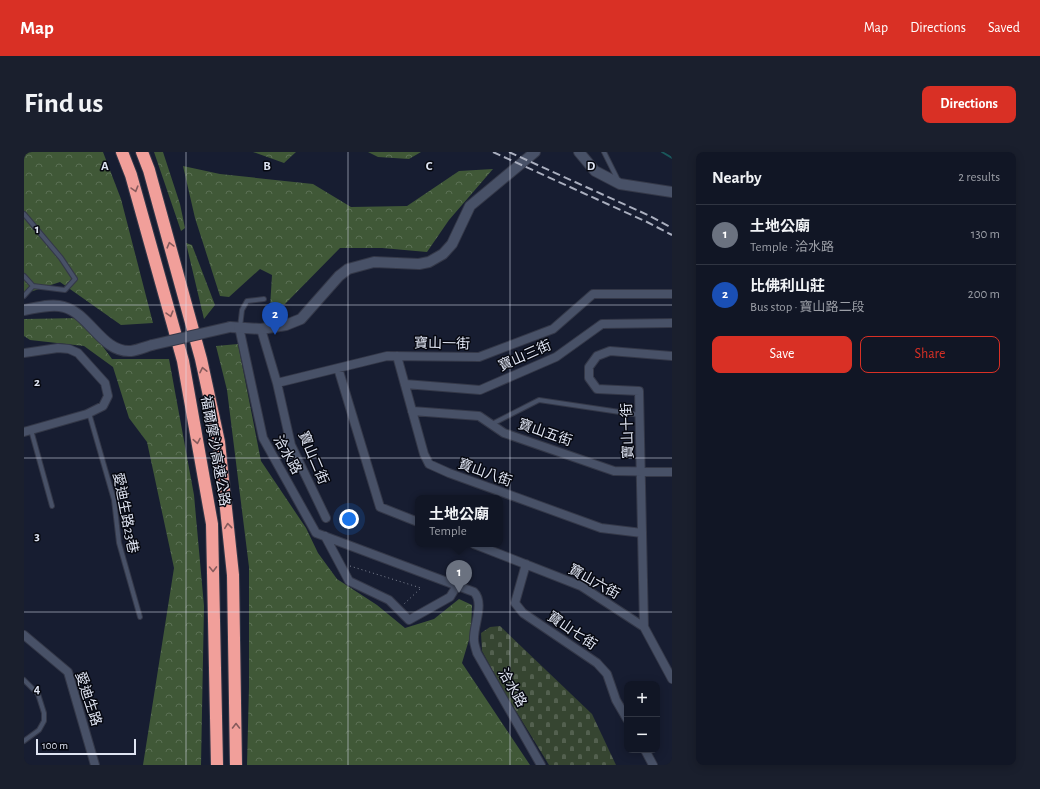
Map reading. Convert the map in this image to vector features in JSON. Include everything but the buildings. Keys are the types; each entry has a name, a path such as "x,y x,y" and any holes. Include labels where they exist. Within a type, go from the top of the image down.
{"highway":[{"name":"福爾摩沙高速公路","path":"122,152 131,175 183,361 212,524 217,765"},
{"name":"福爾摩沙高速公路","path":"142,152 149,170 201,359 218,442 233,575 236,765"}],"street":[{"path":"24,310 62,306 72,310 84,319 111,346 122,350 132,351 152,345 235,327 261,328 286,325 301,319 339,276 348,269 374,262 419,264 429,262 443,254 452,244 470,206 535,152"},
{"path":"579,152 595,171 620,184 672,192"},
{"name":"寶山一街","path":"277,383 338,368 397,356 479,357 553,329 593,294 672,294"},
{"name":"寶山三街","path":"405,384 480,390 556,357 602,324 672,323"},
{"name":"洽水路","path":"235,327 263,438 316,533 458,584 477,595 478,606 474,641 476,652 541,765"},
{"path":"261,328 277,383"},
{"path":"24,353 58,348 69,349 78,353 105,383 108,396 103,406 89,413 27,431"},
{"name":"寶山十街","path":"644,626 642,471 639,391 597,389 589,378 589,367 597,356 610,352 672,356"},
{"name":"寶山八街","path":"397,356 424,454 429,464 449,473 601,528 642,533"},
{"path":"338,368 380,507 415,521"},
{"name":"寶山二街","path":"277,383 291,445 326,518"},
{"name":"寶山五街","path":"412,411 479,416 504,433 614,471 672,472"},
{"name":"洽水路","path":"325,536 349,581 389,600 409,620 450,597 458,584"},
{"name":"寶山六街","path":"482,547 581,586 644,626"},
{"name":"寶山七街","path":"526,564 515,603 522,613 597,663 606,674 616,700 626,717"},
{"path":"644,626 672,680"},
{"name":"愛迪生路","path":"24,635 68,672 95,765"},
{"path":"646,753 653,765"}],"lane":[{"path":"604,152 620,184"},
{"path":"24,214 61,258 75,279 65,290 33,286 24,276"},
{"path":"24,296 33,286"},
{"path":"235,327 247,301 264,299"},
{"path":"492,424 539,400 640,415"},
{"name":"愛迪生路23巷","path":"89,413 114,500 119,543 140,617"},
{"path":"27,431 52,506"},
{"path":"24,680 38,694 44,717 44,722 39,730 24,741"}],"path":[{"path":"340,562 421,588 398,609"}],"green space":[{"path":"24,152 103,152 121,199 153,323 121,325 60,282 24,294"},
{"path":"154,152 163,152 180,204 185,228 181,231"},
{"path":"253,152 296,152 284,163"},
{"path":"368,152 421,152 409,159 378,157"},
{"path":"183,166 220,174 313,184 351,207 407,206 459,171 493,169 449,220 427,252 382,248 340,248 285,304 270,308 272,275 260,269 229,297 220,296 195,218"},
{"path":"186,243 192,245 215,305 204,319"},
{"path":"82,318 112,359 169,359 194,495 204,606 201,765 143,765 174,568 147,442 129,418 113,367 84,346 30,340 24,336 24,319"},
{"path":"238,344 261,461 306,528 318,553 337,579 377,605 405,628 434,619 459,599 472,605 471,633 462,663 530,765 247,765 249,687 249,567 227,390 216,346"},
{"path":"500,626 592,714 616,765 549,765 505,693 482,651 481,633 490,627"}],"waterway":[{"path":"662,152 672,158"}],"railway":[{"path":"493,152 647,222 672,235"},
{"path":"509,152 650,216 672,228"}],"place":[{"name":"比佛利山莊","path":"275,335"},
{"name":"土地公廟","path":"459,593"}]}
